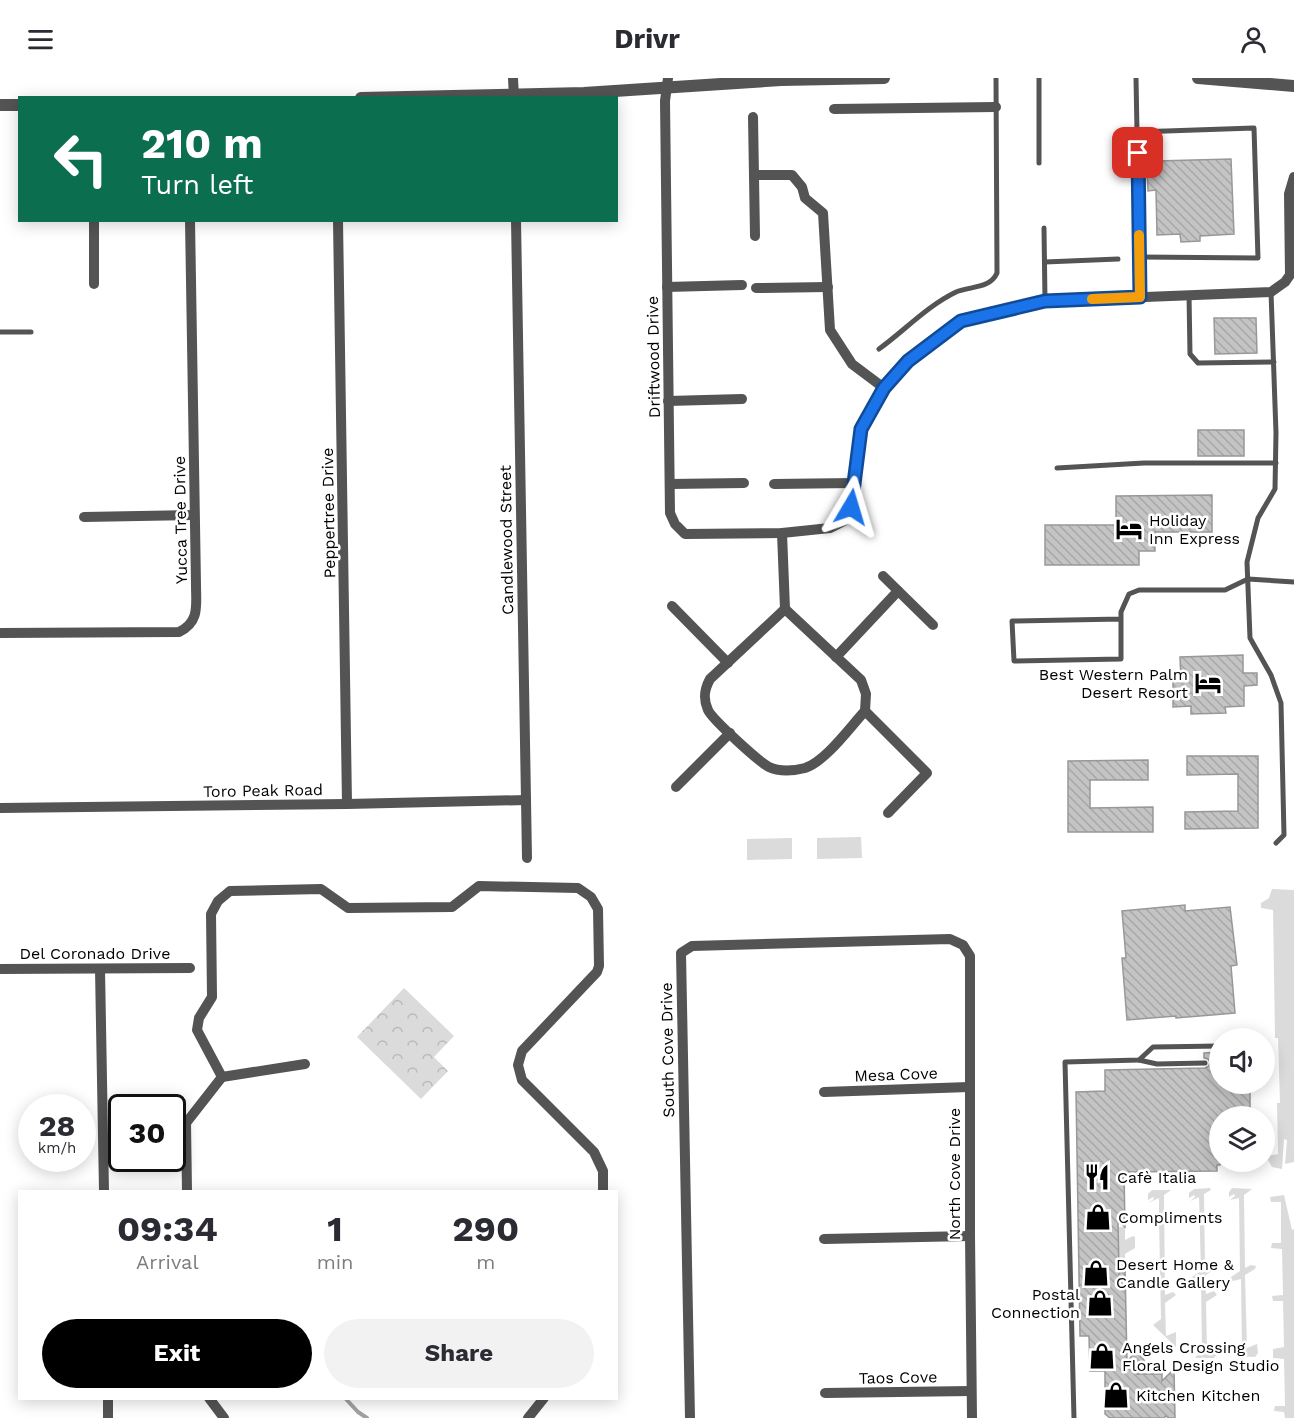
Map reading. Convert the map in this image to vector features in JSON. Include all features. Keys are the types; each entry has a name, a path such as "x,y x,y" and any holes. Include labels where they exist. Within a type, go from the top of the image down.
{"street":[{"path":"513,78 514,96 584,93 667,83 884,78"},
{"path":"1198,78 1267,81 1294,86"},
{"name":"Driftwood Drive","path":"667,83 665,101 670,513 675,524 685,534 782,533 830,528 844,521 848,514 854,483"},
{"path":"0,105 18,105"},
{"path":"834,109 996,107"},
{"path":"753,117 755,236"},
{"path":"754,175 792,175 802,187 805,198 823,213 830,330 852,364 884,388"},
{"path":"774,484 854,483 861,429 884,388 908,361 961,321 1045,301 1271,292 1285,282 1290,275 1289,194 1294,177"},
{"path":"94,222 94,284"},
{"name":"Yucca Tree Drive","path":"0,633 179,632 189,627 193,620 196,609 190,222"},
{"name":"Peppertree Drive","path":"338,222 347,804"},
{"name":"Candlewood Street","path":"516,222 527,858"},
{"path":"667,287 742,285"},
{"path":"756,288 828,287"},
{"path":"668,401 742,399"},
{"path":"670,484 744,483"},
{"path":"84,518 194,515"},
{"path":"782,533 785,609 861,680 866,694 865,711 816,764 802,769 777,770 769,767 709,713 704,695 710,680 785,609"},
{"path":"883,576 933,625"},
{"path":"836,657 898,591"},
{"path":"672,606 728,663"},
{"path":"865,711 927,773 888,813"},
{"path":"675,787 730,733"},
{"name":"Toro Peak Road","path":"0,808 526,800"},
{"path":"222,1077 197,1030 200,1018 212,997 211,914 218,901 230,891 321,889 348,908 452,908 479,886 578,888 591,897 598,909 597,972 522,1051 518,1065 522,1080 594,1152 603,1171 603,1190"},
{"name":"North Cove Drive","path":"950,939 963,945 970,956 972,1418"},
{"name":"South Cove Drive","path":"690,1418 681,953 692,946 950,939"},
{"name":"Del Coronado Drive","path":"0,969 190,968"},
{"path":"100,969 104,1190"},
{"path":"187,1190 186,1123 222,1077 305,1064"},
{"name":"Mesa Cove","path":"824,1092 969,1087"},
{"path":"824,1239 970,1236"},
{"name":"Taos Cove","path":"825,1393 971,1391"},
{"path":"108,1400 108,1418"},
{"path":"210,1400 224,1418"},
{"path":"528,1418 542,1400"}],"lane":[{"path":"879,350 928,310 956,292 988,283 997,273 996,78"},
{"path":"1039,78 1040,163"},
{"path":"1136,78 1140,297"},
{"path":"1137,132 1254,128 1258,258 1140,257"},
{"path":"1044,228 1045,301"},
{"path":"1045,262 1118,260"},
{"path":"1271,292 1275,489 1258,518 1247,562 1250,638 1270,675 1281,703 1284,836 1276,843"},
{"path":"1189,295 1190,354 1198,363 1274,362"},
{"path":"0,332 31,332"},
{"path":"1057,468 1144,463 1275,463"},
{"path":"1121,619 1012,621 1014,661 1121,659 1121,619 1121,612 1129,594 1139,590 1225,590 1248,579 1294,582"},
{"path":"1139,1060 1153,1047 1209,1046"},
{"path":"1074,1418 1065,1062 1139,1060 1157,1064 1205,1063"}],"green space":[{"path":"861,837 862,858 817,859 817,838"},
{"path":"792,838 792,859 747,860 747,839"},
{"path":"1272,889 1294,890 1294,1162 1285,1164 1287,1140 1284,1139 1282,1169 1275,1168 1275,1155 1278,1154 1277,1103 1280,1103 1278,1038 1275,1038 1273,910 1261,908 1261,903 1269,898"},
{"path":"404,988 454,1036 434,1057 448,1071 421,1099 357,1037"},
{"path":"1210,1188 1211,1190 1204,1194 1205,1268 1213,1264 1216,1268 1206,1275 1206,1294 1214,1291 1217,1295 1206,1302 1207,1348 1217,1344 1217,1354 1214,1358 1196,1358 1202,1352 1201,1279 1191,1282 1189,1279 1201,1271 1199,1197 1190,1201 1195,1197 1194,1195 1189,1198 1189,1193 1194,1189"},
{"path":"1232,1188 1252,1189 1244,1195 1245,1268 1251,1265 1256,1266 1245,1275 1247,1348 1257,1344 1258,1353 1255,1357 1235,1356 1242,1351 1241,1279 1230,1280 1240,1271 1239,1198 1230,1200 1235,1196 1234,1194 1229,1197"},
{"path":"1152,1190 1171,1190 1164,1195 1165,1295 1173,1292 1176,1295 1165,1303 1166,1336 1176,1332 1176,1347 1153,1325 1161,1319 1159,1219 1151,1222 1148,1219 1159,1212 1159,1198 1148,1203 1154,1199 1153,1197 1148,1200 1148,1194"},
{"path":"1284,1195 1292,1230 1294,1229 1294,1418 1285,1418 1284,1412 1274,1411 1275,1406 1285,1406 1284,1359 1273,1358 1273,1349 1284,1347 1283,1301 1273,1301 1272,1296 1283,1295 1282,1249 1271,1248 1272,1243 1281,1243 1281,1202 1271,1202 1270,1197"},
{"path":"1119,1227 1125,1227 1125,1240 1135,1237 1135,1248 1125,1254 1125,1268 1119,1269"}],"building":[{"path":"1231,159 1234,234 1200,236 1200,241 1181,242 1180,234 1157,235 1156,190 1148,191 1147,170 1156,170 1156,161"},
{"path":"1214,318 1256,318 1257,353 1215,354"},
{"path":"1198,430 1244,430 1244,456 1198,456"},
{"name":"Holiday Inn Express","path":"1212,495 1212,532 1155,532 1155,551 1139,551 1139,565 1045,565 1045,525 1116,525 1116,496"},
{"name":"Best Western Palm Desert Resort","path":"1243,655 1243,673 1257,673 1257,685 1244,686 1244,706 1225,707 1226,713 1191,714 1191,706 1173,707 1173,680 1181,680 1180,657"},
{"path":"1187,756 1258,756 1258,828 1185,829 1185,812 1238,811 1238,774 1187,775"},
{"path":"1148,760 1148,780 1090,780 1090,808 1153,807 1153,832 1068,832 1068,761"},
{"path":"1185,905 1185,911 1230,907 1237,965 1231,966 1235,1013 1127,1020 1122,958 1126,958 1122,911"},
{"path":"1204,1053 1209,1053 1209,1060 1204,1058"},
{"path":"1209,1066 1209,1094 1250,1094 1250,1106 1209,1106 1209,1171 1124,1172 1125,1227 1118,1221 1119,1274 1125,1268 1127,1361 1136,1352 1144,1360 1145,1366 1137,1374 1162,1374 1162,1381 1174,1369 1175,1418 1166,1416 1164,1418 1110,1418 1105,1414 1105,1371 1090,1371 1089,1336 1080,1336 1076,1092 1105,1091 1105,1070 1205,1068"}],"waterway":[{"path":"347,1400 367,1418"}],"slow traffic":[{"path":"1092,299 1140,297 1139,235"}],"place":[{"name":"Holiday Inn Express","path":"1129,529"},
{"name":"Best Western Palm Desert Resort","path":"1208,683"},
{"name":"Cafè Italia","path":"1097,1177"},
{"name":"Compliments","path":"1098,1217"},
{"name":"Desert Home & Candle Gallery","path":"1096,1273"},
{"name":"Postal Connection","path":"1100,1303"},
{"name":"Angels Crossing Floral Design Studio","path":"1102,1356"},
{"name":"Kitchen Kitchen","path":"1116,1395"}],"route":[{"path":"851,507 861,429 884,388 908,361 961,321 1045,301 1140,297 1138,153"}]}
